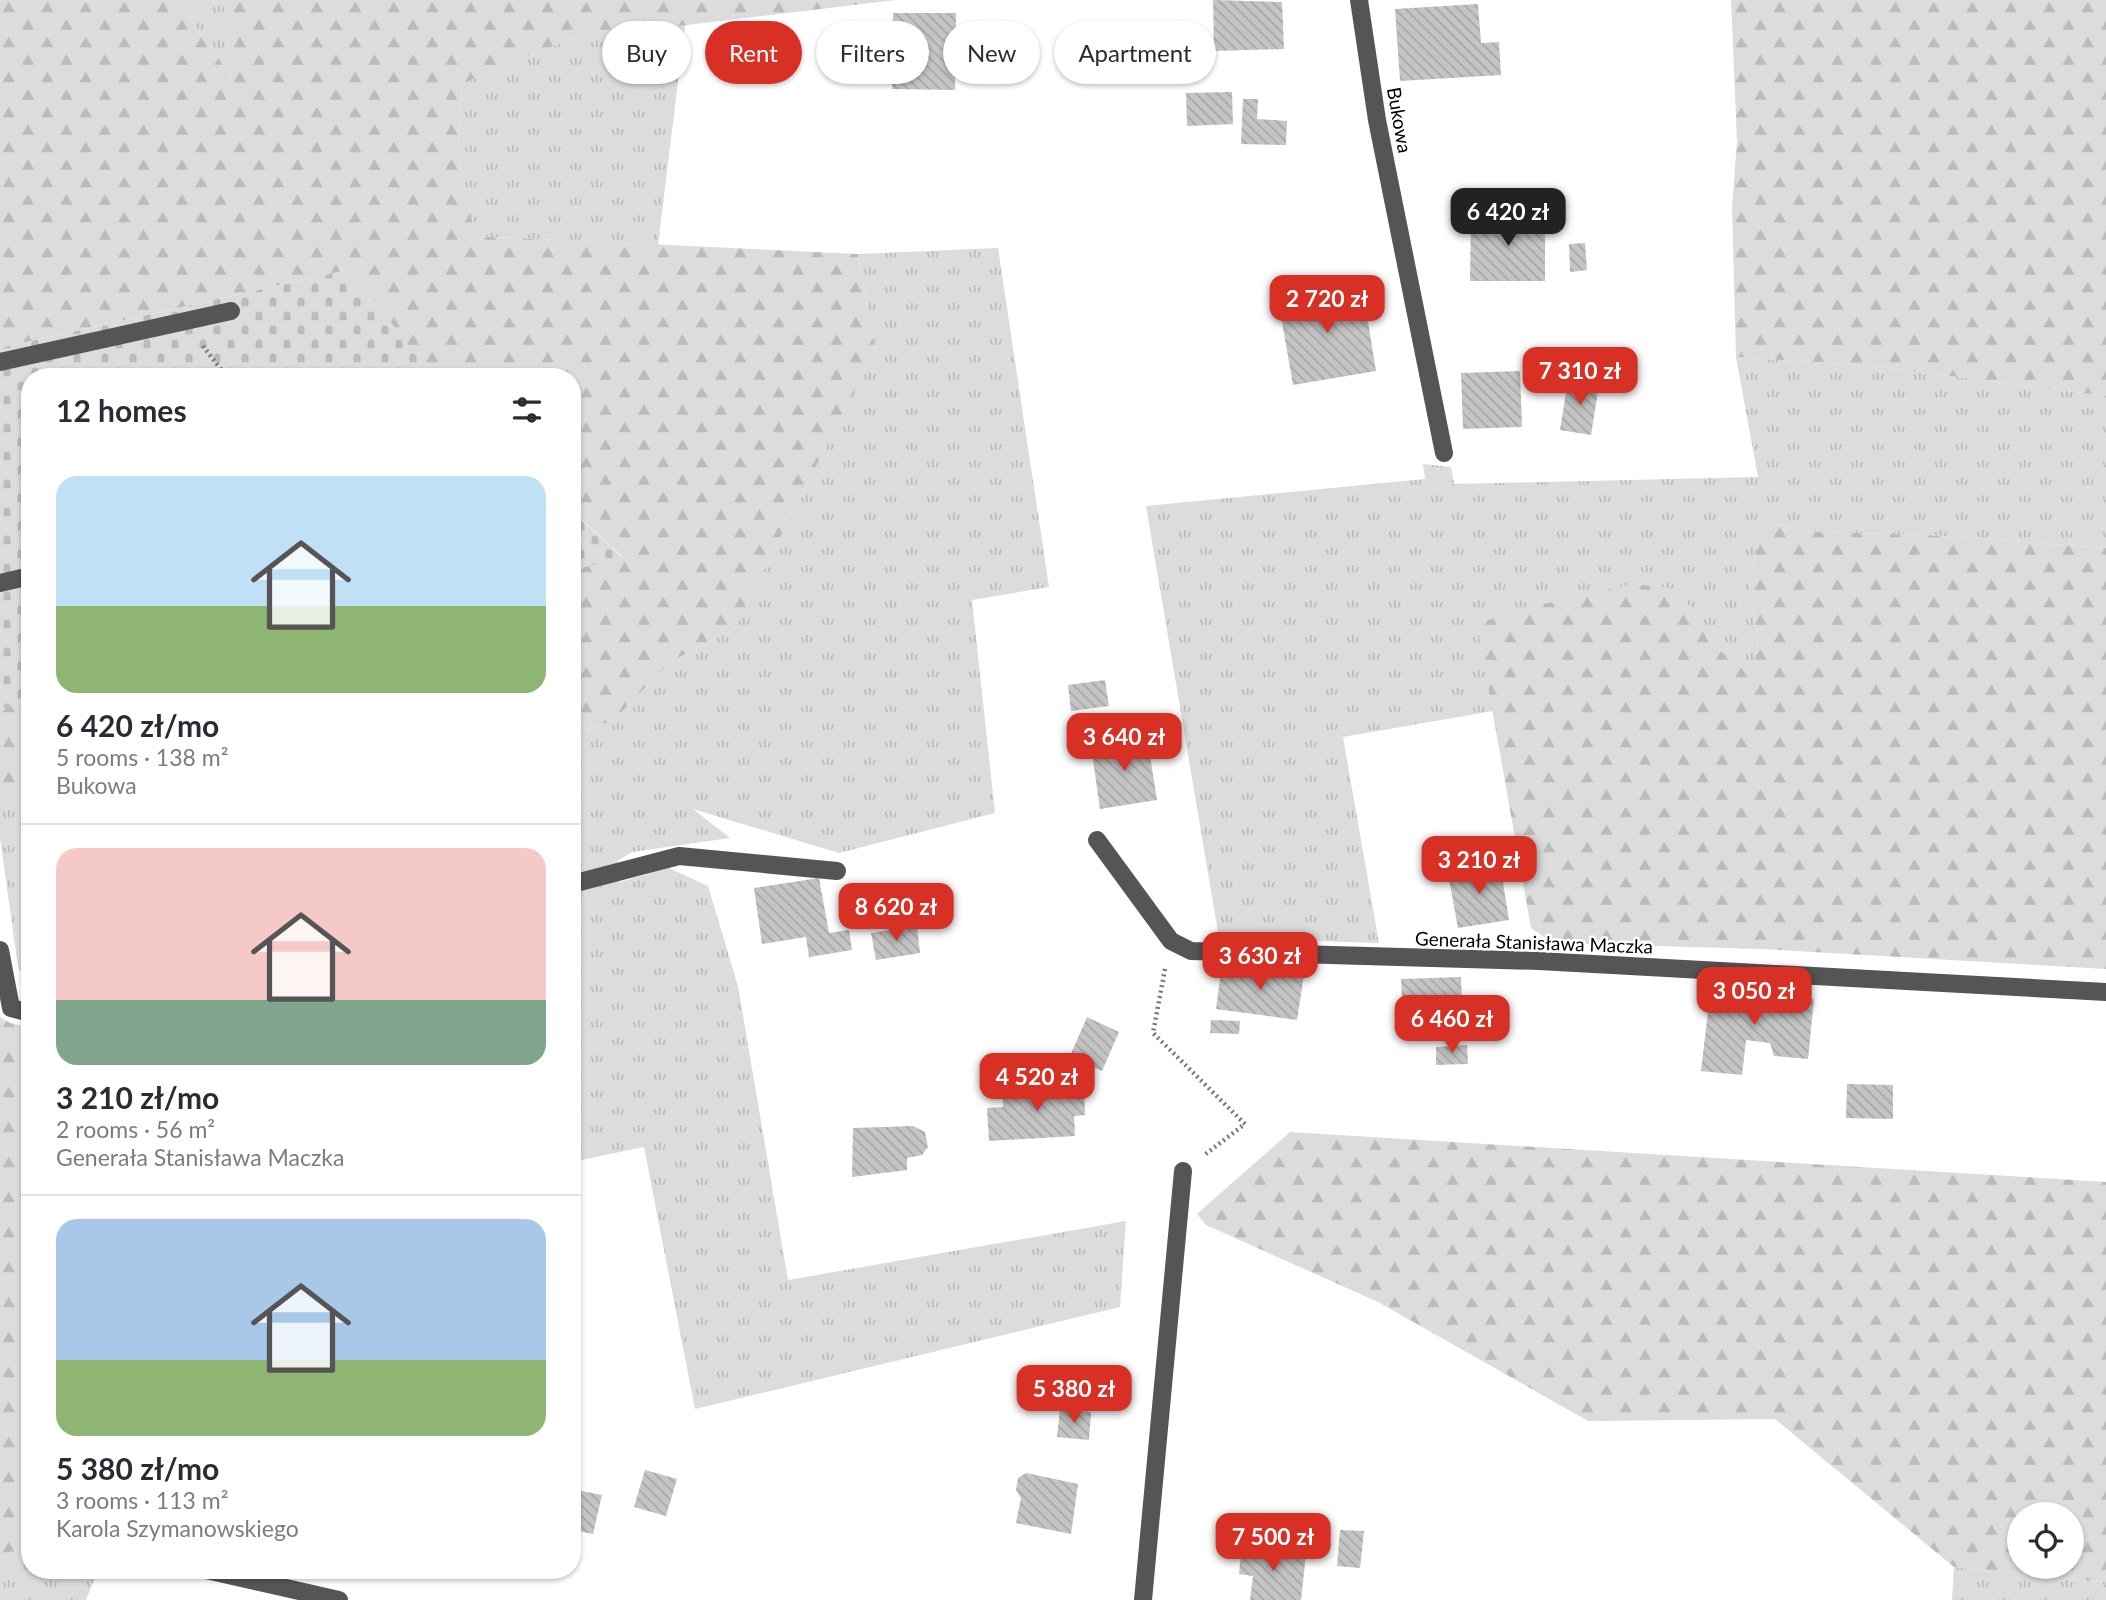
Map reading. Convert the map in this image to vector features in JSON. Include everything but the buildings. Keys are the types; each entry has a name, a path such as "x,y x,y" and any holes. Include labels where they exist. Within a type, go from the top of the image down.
{"street":[{"name":"Bukowa","path":"1359,0 1377,120 1444,453"},
{"path":"0,362 231,311"},
{"path":"0,583 21,578"},
{"path":"1097,840 1171,941"},
{"path":"581,882 679,856 837,871"},
{"name":"Generała Stanisława Maczka","path":"1171,941 1191,951 1539,961 2106,992"},
{"path":"0,950 11,1008 21,1011"},
{"path":"1143,1600 1183,1171"},
{"path":"246,1579 339,1600"}],"path":[{"path":"185,321 220,368"},
{"path":"1171,941 1153,1033 1245,1124 1183,1171"}],"green space":[{"path":"0,0 176,0 232,77 232,0 896,0 691,25 691,21 602,21 602,35 570,39 462,84 458,151 475,236 858,254 875,350 734,629 670,662 614,720 581,732 581,568 623,557 581,519 581,368 424,368 343,271 0,348"},
{"path":"176,0 232,0 233,78"},
{"path":"1731,0 2106,0 2106,396 1873,366 1736,357 1732,207 1737,141"},
{"path":"602,35 602,84 678,84 658,245 475,236 458,151 462,84 570,39"},
{"path":"998,248 1049,587 972,600 995,813 839,853 693,809 730,838 632,852 617,861 620,882 669,868 708,886 738,986 788,1280 1126,1221 1120,1307 695,1409 644,1147 581,1160 581,732 614,720 670,662 734,629 875,350 858,254"},
{"path":"343,271 372,297 425,368 21,368 21,703 0,709 0,348"},
{"path":"1736,357 1873,366 2106,396 2106,548 1927,535 1817,532 1764,522 1749,586 1758,640 1755,680 1712,644 1679,589 1477,624 1493,711 1343,737 1379,943 1219,938 1146,506 1425,479 1423,464 1451,467 1454,484 1758,477"},
{"path":"581,519 623,558 581,568"},
{"path":"1764,522 1817,532 1927,535 2106,548 2106,969 1761,949 1553,943 1531,928 1477,624 1513,611 1632,584 1679,589 1712,644 1755,679 1758,640 1749,586"},
{"path":"21,703 21,815 0,785 0,709"},
{"path":"0,785 21,815 21,972 18,967 0,838"},
{"path":"0,1017 21,1025 21,1544 0,1559"},
{"path":"1290,1132 2106,1182 2106,1580 2101,1582 2072,1579 2084,1579 2084,1502 2007,1502 2007,1572 1954,1567 1775,1419 1588,1421 1378,1302 1206,1225 1197,1214"},
{"path":"21,1544 21,1579 94,1579 86,1600 0,1600 0,1559"},
{"path":"1954,1567 2007,1572 2007,1579 2106,1580 2106,1600 1952,1600"}]}
